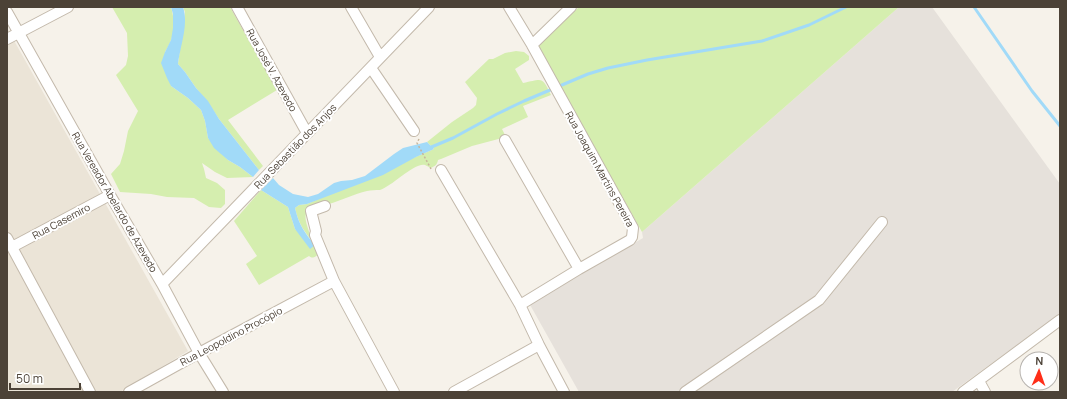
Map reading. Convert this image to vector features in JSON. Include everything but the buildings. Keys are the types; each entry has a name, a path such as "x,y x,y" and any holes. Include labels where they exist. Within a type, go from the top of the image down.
{"street":[{"path":"7,39 68,7"},
{"name":"Rua José V. Azevedo","path":"237,7 307,133"},
{"path":"351,7 380,57"},
{"name":"Rua Sebastião dos Anjos","path":"162,284 430,7"},
{"name":"Rua Joaquim Martins Pereira","path":"509,7 532,45 633,228 632,237 630,240 520,305"},
{"path":"532,45 571,7"},
{"name":"Rua Vereador Abelardo de Azevedo","path":"7,12 222,392"},
{"path":"371,68 414,131"},
{"path":"505,140 579,269"},
{"path":"436,170 520,305 564,392"},
{"name":"Rua Casemiro","path":"9,243 110,195"},
{"path":"325,206 311,211 316,231 315,235 334,281 394,392"},
{"path":"685,392 819,300 882,222"},
{"path":"9,243 90,392"},
{"name":"Rua Leopoldino Procópio","path":"129,392 334,281"},
{"path":"963,392 1060,320"},
{"path":"454,392 539,345"},
{"path":"978,381 985,392"}],"path":[{"path":"417,143 436,170"}],"shaded area":[{"path":"899,7 932,7 1060,184 1060,314 952,392 579,392 529,303 643,238 642,232"},
{"path":"7,28 188,351 120,392 7,392"}],"green space":[{"path":"112,7 171,7 174,28 171,42 165,52 171,86 188,98 201,110 205,121 208,138 228,160 253,177 227,178 202,163 206,178 217,183 225,190 225,204 221,208 209,207 194,198 120,192 111,174 120,164 128,131 138,111 116,75 126,65 128,56 127,33"},
{"path":"183,7 230,7 277,90 228,120 263,166 259,170 178,64 185,12"},
{"path":"579,7 899,7 642,232 537,46"},
{"path":"516,51 524,52 529,56 529,60 515,69 523,83 541,80 546,85 551,95 523,106 528,117 502,129 506,137 472,146 438,160 436,165 431,168 425,165 415,167 380,190 362,192 329,204 318,204 309,208 306,214 306,222 314,244 302,228 295,208 434,149 427,142 476,105 477,98 465,82 489,59 493,59 505,53"},
{"path":"261,190 288,207 295,229 315,245 319,254 313,257 309,256 259,285 246,264 257,256 234,221"}],"water":[{"path":"171,7 183,7 185,14 185,28 178,64 208,101 219,119 259,170 253,177 228,160 214,148 208,138 205,121 201,110 188,98 171,86 167,78 161,63 171,40 173,14"},
{"path":"427,142 434,149 383,175 307,204 299,205 295,208 302,228 315,245 310,249 295,229 288,207 261,190 273,178 279,185 293,194 308,197 318,194 334,183 365,176 403,148"}],"waterway":[{"path":"429,148 453,138 524,101 588,74 608,68 647,60 762,41 809,25 846,7"},
{"path":"974,7 1032,91 1060,126"}]}
